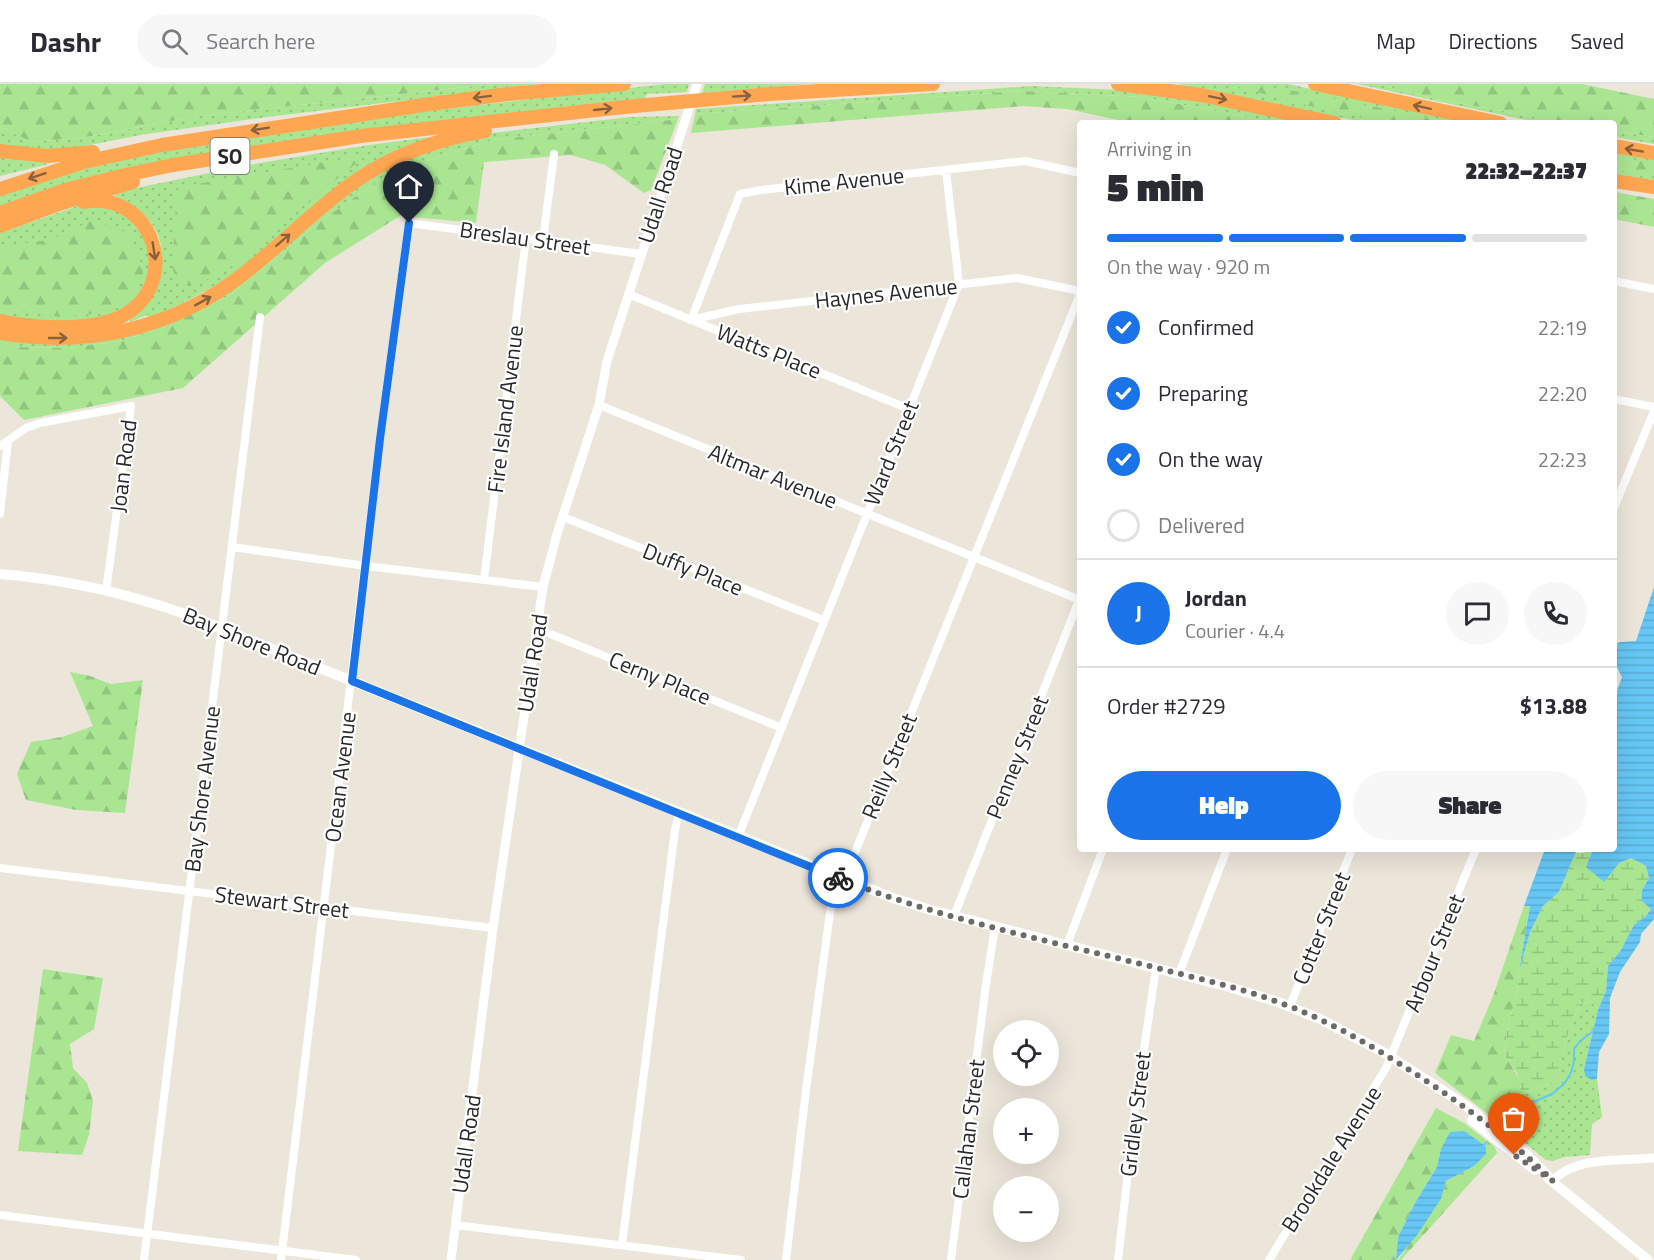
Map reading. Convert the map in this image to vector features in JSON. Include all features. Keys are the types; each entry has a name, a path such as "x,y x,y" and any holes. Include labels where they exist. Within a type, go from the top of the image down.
{"highway":[{"name":"SO","path":"0,189 84,162 175,143 423,105 508,94 624,84"},
{"name":"SO","path":"0,213 82,185 153,169 336,140 545,115 726,98 933,84"},
{"path":"1118,84 1201,95 1321,120"},
{"path":"1315,84 1486,120"},
{"path":"0,333 37,338 90,337 129,330 168,317 197,304 230,284 340,192 382,165 443,140 545,115"},
{"name":"SO","path":"0,227 81,197 144,180 416,135 466,124"},
{"path":"0,151 39,156 64,156 124,145 175,143"},
{"path":"1617,147 1654,153"},
{"path":"1617,181 1654,187"},
{"path":"0,227 84,202 110,202 126,209 142,223 153,242 155,264 153,279 143,298 133,309 113,320 66,326 0,321"}],"main road":[{"name":"Bay Shore Road","path":"0,574 43,579 106,591 174,610 893,898 995,927 1254,994 1290,1006 1342,1029 1391,1057 1436,1088 1461,1112 1522,1161 1553,1181 1648,1260"}],"street":[{"name":"Udall Road","path":"451,1260 493,928 543,587 599,405 607,361 697,84"},
{"path":"543,240 554,154"},
{"name":"Kime Avenue","path":"691,320 740,194 1024,161 1077,172"},
{"name":"Ward Street","path":"738,837 959,284 946,170"},
{"name":"Breslau Street","path":"409,223 640,254"},
{"name":"Ocean Avenue","path":"280,1260 409,223"},
{"name":"Fire Island Avenue","path":"484,580 526,238"},
{"name":"Haynes Avenue","path":"691,320 739,309 1017,278 1077,291"},
{"path":"1617,282 1654,289"},
{"name":"Watts Place","path":"628,294 909,409"},
{"name":"Reilly Street","path":"786,1260 833,893 849,866 1077,299"},
{"name":"Bay Shore Avenue","path":"144,1260 260,317"},
{"path":"1617,400 1654,409 1617,501"},
{"name":"Altmar Avenue","path":"599,405 973,558 1077,598"},
{"name":"Joan Road","path":"0,446 26,428 40,423 130,406 106,591"},
{"path":"0,514 8,441"},
{"name":"Duffy Place","path":"563,517 824,620"},
{"path":"232,547 543,587"},
{"name":"Penney Street","path":"954,916 1077,607"},
{"name":"Cerny Place","path":"538,631 548,633 782,728"},
{"path":"622,1245 679,813"},
{"path":"1067,945 1102,852"},
{"path":"1179,974 1226,852"},
{"name":"Cotter Street","path":"1290,1006 1351,852"},
{"name":"Arbour Street","path":"1391,1057 1475,852"},
{"name":"Stewart Street","path":"0,868 493,928"},
{"name":"Callahan Street","path":"951,1260 995,927"},
{"name":"Gridley Street","path":"1118,1260 1135,1110 1156,968"},
{"name":"Brookdale Avenue","path":"1269,1260 1384,1073 1391,1057"},
{"path":"1553,1181 1564,1171 1578,1164 1654,1158"},
{"path":"0,1215 356,1260"},
{"path":"455,1225 741,1260"}],"green space":[{"path":"0,84 493,84 199,116 81,138 32,142 0,127"},
{"path":"494,84 540,84 267,117 140,135 60,151 0,147 0,127 32,142 81,138 199,116"},
{"path":"665,84 689,84 687,92 647,94 645,98 367,131 169,160 66,184 0,208 0,194 68,171 170,149 392,115"},
{"path":"705,84 809,84 702,93"},
{"path":"1177,84 1288,84 1456,120 1352,120"},
{"path":"1227,84 1246,84 1308,93 1439,120 1372,120"},
{"path":"1357,84 1377,84 1436,99 1552,120 1526,120"},
{"path":"1377,84 1582,84 1654,99 1654,137 1617,131 1617,120 1552,120 1436,99"},
{"path":"1032,86 1143,91 1201,100 1291,120 1262,120 1143,97 1023,91 695,114 696,109"},
{"path":"1023,91 1143,97 1262,120 1118,120 1067,109 1023,106 691,133 695,114"},
{"path":"679,116 678,119 493,140 390,172 321,221 228,296 165,327 120,341 68,348 19,347 0,342 0,336 76,341 208,302 370,173 428,145 483,134 630,117"},
{"path":"678,119 651,190 644,193 605,165 571,155 484,162 476,223 400,216 325,263 183,388 24,420 0,396 0,342 19,347 68,348 120,341 165,327 228,296 321,221 390,172 493,140"},
{"path":"1617,131 1654,137 1654,144 1617,138"},
{"path":"429,137 390,154 229,278 150,318 147,315 130,322 130,318 148,301 155,290 162,263 162,250 159,238 147,218 127,202 115,196 116,192 254,164"},
{"path":"1617,153 1654,159 1654,181 1617,175"},
{"path":"0,155 45,162 49,164 0,176"},
{"path":"1617,157 1654,163 1654,176 1617,170"},
{"path":"349,158 363,158 295,212 240,262 194,286 178,283 172,267 177,190 191,185"},
{"path":"1617,193 1654,199 1654,227 1617,220"},
{"path":"86,203 130,214 148,235 152,261 145,288 126,309 97,320 43,322 0,315 0,233"},
{"path":"93,220 129,233 144,270 135,297 111,312 61,317 0,309 0,246 50,240"},
{"path":"70,672 111,684 143,680 125,813 76,810 26,800 17,774 31,742 62,737 93,726"},
{"path":"1592,852 1586,867 1619,863 1631,858 1646,866 1649,878 1642,890 1651,909 1634,925 1621,950 1608,966 1606,991 1598,1010 1591,1001 1579,1004 1566,1040 1557,1081 1522,1094 1517,1073 1504,1055 1519,971 1530,932 1543,906 1559,892 1575,853"},
{"path":"1530,905 1517,992 1507,1031 1504,1055 1522,1091 1518,1108 1503,1126 1435,1073 1451,1035 1474,1041 1493,996 1524,906"},
{"path":"43,969 103,978 94,1029 70,1044 73,1068 87,1083 93,1101 89,1135 82,1155 18,1151"},
{"path":"1591,1001 1598,1010 1584,1069 1592,1080 1597,1079 1602,1117 1592,1124 1590,1155 1546,1160 1503,1126 1515,1114 1522,1094 1557,1081 1566,1040 1579,1004"},
{"path":"1436,1108 1464,1123 1495,1147 1497,1153 1401,1260 1398,1260 1441,1199 1446,1181 1474,1166 1441,1149 1437,1167 1398,1237 1396,1260 1350,1260"}],"water":[{"path":"1654,587 1654,919 1641,934 1640,942 1620,972 1610,998 1609,1034 1599,1052 1597,1079 1592,1080 1585,1076 1584,1069 1598,1010 1606,991 1608,966 1621,950 1634,925 1651,909 1642,901 1642,890 1649,878 1646,866 1631,858 1619,863 1604,882 1586,867 1592,852 1617,852 1617,691 1622,677 1617,668 1617,644 1636,641"},
{"path":"1544,852 1576,852 1559,892 1543,906 1530,932 1519,971 1530,906 1524,906"},
{"path":"1464,1131 1484,1145 1486,1154 1474,1166 1446,1181 1441,1199 1417,1235 1396,1260 1398,1237 1437,1167 1441,1149 1450,1132"}],"waterway":[{"path":"1510,1126 1529,1104 1552,1094 1564,1084 1571,1073 1574,1049 1580,1041 1595,1030"},
{"path":"1482,1147 1487,1142"}],"way so far":[{"path":"838,878 931,910 1216,983 1299,1010 1342,1029 1406,1066 1465,1106 1527,1155 1553,1181 1514,1155"}],"route":[{"path":"409,223 380,439 352,681 838,878"}]}
